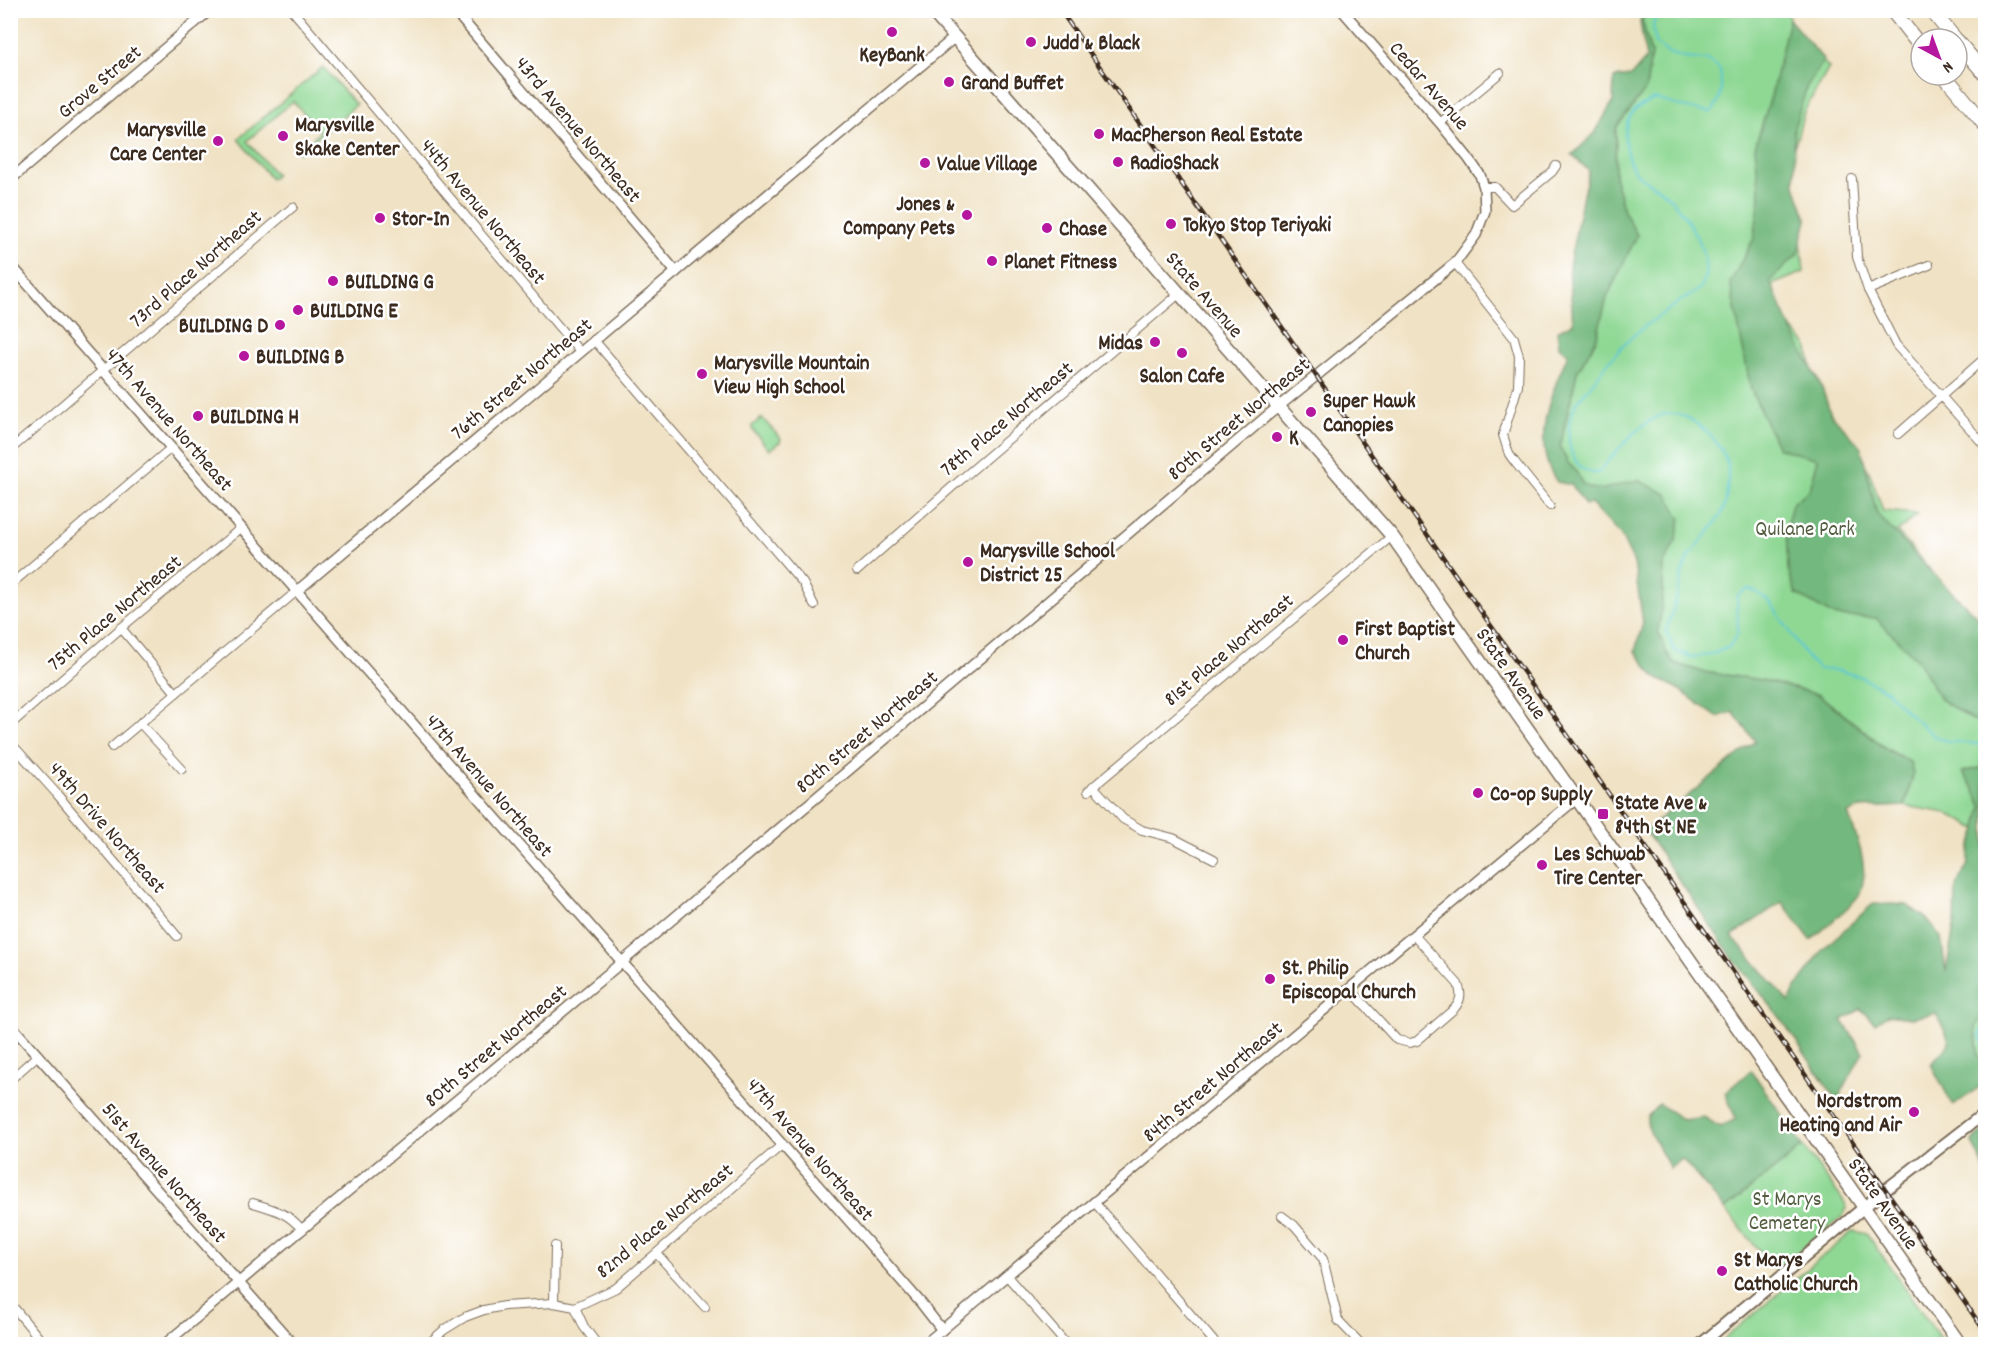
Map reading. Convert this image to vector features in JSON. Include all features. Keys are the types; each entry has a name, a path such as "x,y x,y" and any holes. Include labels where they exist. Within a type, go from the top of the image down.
{"highway":[{"path":"1892,10 1909,32"},
{"path":"1931,10 1945,27"},
{"path":"1969,55 1986,75"},
{"path":"1954,87 1986,126"}],"main road":[{"name":"State Avenue","path":"931,10 1392,536 1960,1344"},
{"path":"1701,1344 1864,1208 1983,1114"}],"street":[{"name":"Grove Street","path":"10,180 210,10"},
{"name":"44th Avenue Northeast","path":"292,10 580,352"},
{"name":"43rd Avenue Northeast","path":"454,10 676,272"},
{"name":"Cedar Avenue","path":"1342,10 1469,159 1480,175 1484,187"},
{"name":"76th Street Northeast","path":"111,747 954,37"},
{"path":"1440,123 1500,73"},
{"path":"1484,187 1495,187 1512,205 1552,172 1556,166"},
{"path":"1852,179 1857,257 1868,290 1896,345 1986,447"},
{"name":"80th Street Northeast","path":"165,1344 622,962 1278,407 1455,263 1476,235 1481,224 1485,211 1484,187"},
{"name":"73rd Place Northeast","path":"10,450 293,207"},
{"path":"1455,263 1514,338 1519,356 1518,386 1503,435 1509,454 1550,506"},
{"name":"47th Avenue Northeast","path":"10,264 783,1144 942,1330"},
{"path":"1868,290 1929,265"},
{"name":"78th Place Northeast","path":"857,571 1179,294"},
{"path":"594,340 803,583 814,605"},
{"path":"1898,434 1986,357"},
{"path":"10,585 171,448"},
{"name":"75th Place Northeast","path":"10,725 241,528"},
{"name":"81st Place Northeast","path":"1214,859 1173,838 1143,830 1124,819 1091,788 1392,536"},
{"path":"121,628 176,693"},
{"path":"140,723 182,769"},
{"name":"49th Drive Northeast","path":"10,742 177,936"},
{"name":"84th Street Northeast","path":"925,1344 1576,799"},
{"path":"1350,989 1392,1036 1403,1043 1417,1041 1458,1005 1461,994 1458,984 1414,935"},
{"name":"51st Avenue Northeast","path":"10,1024 293,1344"},
{"path":"10,1080 38,1055"},
{"name":"82nd Place Northeast","path":"575,1307 616,1288 783,1144"},
{"path":"253,1203 279,1211 294,1220 302,1230"},
{"path":"1095,1203 1216,1344"},
{"path":"1282,1216 1294,1225 1323,1259 1338,1320 1361,1344"},
{"path":"554,1304 555,1246"},
{"path":"657,1254 705,1307"},
{"path":"1007,1276 1066,1344"},
{"path":"10,1303 44,1344"},
{"path":"428,1344 465,1317 483,1310 504,1306 554,1304 575,1307 584,1327 597,1344"}],"green space":[{"path":"1643,11 1647,11 1642,20 1651,54 1646,89 1616,128 1615,179 1624,211 1637,235 1607,297 1596,340 1577,372 1560,447 1582,483 1589,488 1601,490 1638,480 1667,494 1681,519 1676,540 1664,564 1658,631 1666,652 1674,663 1703,672 1762,680 1819,695 1886,749 1910,762 1913,774 1905,806 1860,808 1848,814 1861,854 1864,875 1859,895 1851,904 1811,940 1782,902 1732,936 1789,1002 1823,949 1874,903 1907,905 1926,918 1941,937 1946,972 1955,921 1956,888 1968,864 1970,848 1982,806 1973,787 1962,772 1985,767 1986,1008 1976,1027 1978,1055 1985,1062 1985,1083 1953,1106 1931,1064 1948,1045 1949,1040 1936,1013 1912,1018 1887,1015 1875,1023 1861,1009 1842,1020 1863,1052 1837,1101 1782,1020 1732,957 1645,831 1755,741 1733,712 1717,717 1677,688 1656,678 1635,651 1643,623 1634,563 1621,536 1591,504 1585,505 1572,485 1557,482 1549,467 1545,451 1545,422 1548,408 1568,354 1559,346 1557,331 1573,323 1569,267 1589,171 1572,155 1595,133 1613,101 1614,78 1631,76 1646,59 1640,22"},
{"name":"Quilane Park","path":"1647,11 1789,11 1789,21 1829,68 1804,112 1790,163 1795,188 1807,219 1801,240 1804,272 1772,285 1778,312 1807,344 1812,370 1817,377 1807,381 1869,471 1883,511 1918,514 1897,532 1985,632 1985,767 1962,772 1973,787 1982,806 1977,829 1947,813 1905,806 1913,775 1910,762 1887,749 1819,695 1762,680 1703,672 1674,663 1666,652 1658,631 1664,564 1676,540 1638,480 1601,490 1589,488 1582,483 1560,447 1577,372 1596,340 1607,297 1637,235 1624,211 1615,179 1616,128 1646,89 1651,54 1642,20"},
{"path":"1789,19 1824,60 1807,86 1794,128 1795,185 1807,220 1798,254 1770,281 1791,329 1822,388 1831,414 1861,447 1877,514 1922,563 1985,624 1985,724 1971,719 1941,700 1918,661 1876,618 1834,616 1796,594 1788,569 1786,528 1792,504 1810,489 1818,459 1778,448 1751,390 1730,283 1754,238 1760,197 1755,147 1771,96"},
{"path":"323,67 356,105 300,153 298,151 320,132 293,101 247,141 276,175 271,179 238,139"},
{"path":"763,419 781,439 769,450 752,429 752,426"},
{"path":"1985,1008 1985,1062 1978,1055 1976,1027"},
{"path":"1751,1070 1803,1146 1725,1209 1682,1159 1670,1168 1649,1129 1647,1117 1659,1104 1683,1120 1704,1117 1720,1127 1736,1119 1725,1093"},
{"path":"1985,1130 1983,1139 1985,1170 1972,1142"},
{"name":"St Marys Cemetery","path":"1803,1146 1847,1208 1843,1216 1778,1269 1773,1267 1725,1209"},
{"path":"1853,1231 1867,1234 1944,1344 1718,1344"}],"waterway":[{"path":"1659,10 1653,24 1655,43 1668,53 1685,58 1708,60 1720,69 1720,97 1711,112 1690,109 1655,99 1642,106 1635,110 1627,123 1626,148 1634,170 1660,189 1689,223 1702,250 1705,276 1697,291 1649,323 1624,345 1579,399 1569,424 1569,443 1572,453 1581,468 1588,472 1598,473 1627,440 1644,425 1662,415 1672,414 1694,421 1713,438 1720,448 1728,467 1726,500 1719,518 1689,557 1682,573 1666,631 1675,651 1692,657 1710,655 1729,647 1738,633 1737,596 1748,589 1770,602 1809,660 1819,669 1840,671 1861,677 1887,691 1934,736 1947,741 1986,745"},
{"path":"1986,1024 1980,1036 1986,1048"}],"railway":[{"path":"1060,10 1986,1333"}],"place":[{"name":"KeyBank","path":"892,32"},
{"name":"Judd & Black","path":"1031,42"},
{"name":"Grand Buffet","path":"949,82"},
{"name":"MacPherson Real Estate","path":"1099,134"},
{"name":"Marysville Skake Center","path":"283,136"},
{"name":"Marysville Care Center","path":"218,141"},
{"name":"RadioShack","path":"1118,162"},
{"name":"Value Village","path":"925,163"},
{"name":"Jones & Company Pets","path":"967,215"},
{"name":"Stor-In","path":"380,218"},
{"name":"Tokyo Stop Teriyaki","path":"1171,224"},
{"name":"Chase","path":"1047,228"},
{"name":"Planet Fitness","path":"992,261"},
{"name":"BUILDING G","path":"333,281"},
{"name":"BUILDING E","path":"298,310"},
{"name":"BUILDING D","path":"280,325"},
{"name":"Midas","path":"1155,342"},
{"name":"Salon Cafe","path":"1182,353"},
{"name":"BUILDING B","path":"244,356"},
{"name":"Marysville Mountain View High School","path":"702,374"},
{"name":"Super Hawk Canopies","path":"1311,412"},
{"name":"BUILDING H","path":"198,416"},
{"name":"K","path":"1277,437"},
{"name":"Marysville School District 25","path":"968,562"},
{"name":"First Baptist Church","path":"1343,640"},
{"name":"Co-op Supply","path":"1478,793"},
{"name":"State Ave & 84th St NE","path":"1603,814"},
{"name":"Les Schwab Tire Center","path":"1542,865"},
{"name":"St. Philip Episcopal Church","path":"1270,979"},
{"name":"Nordstrom Heating and Air","path":"1914,1112"},
{"name":"St Marys Catholic Church","path":"1722,1271"}]}
